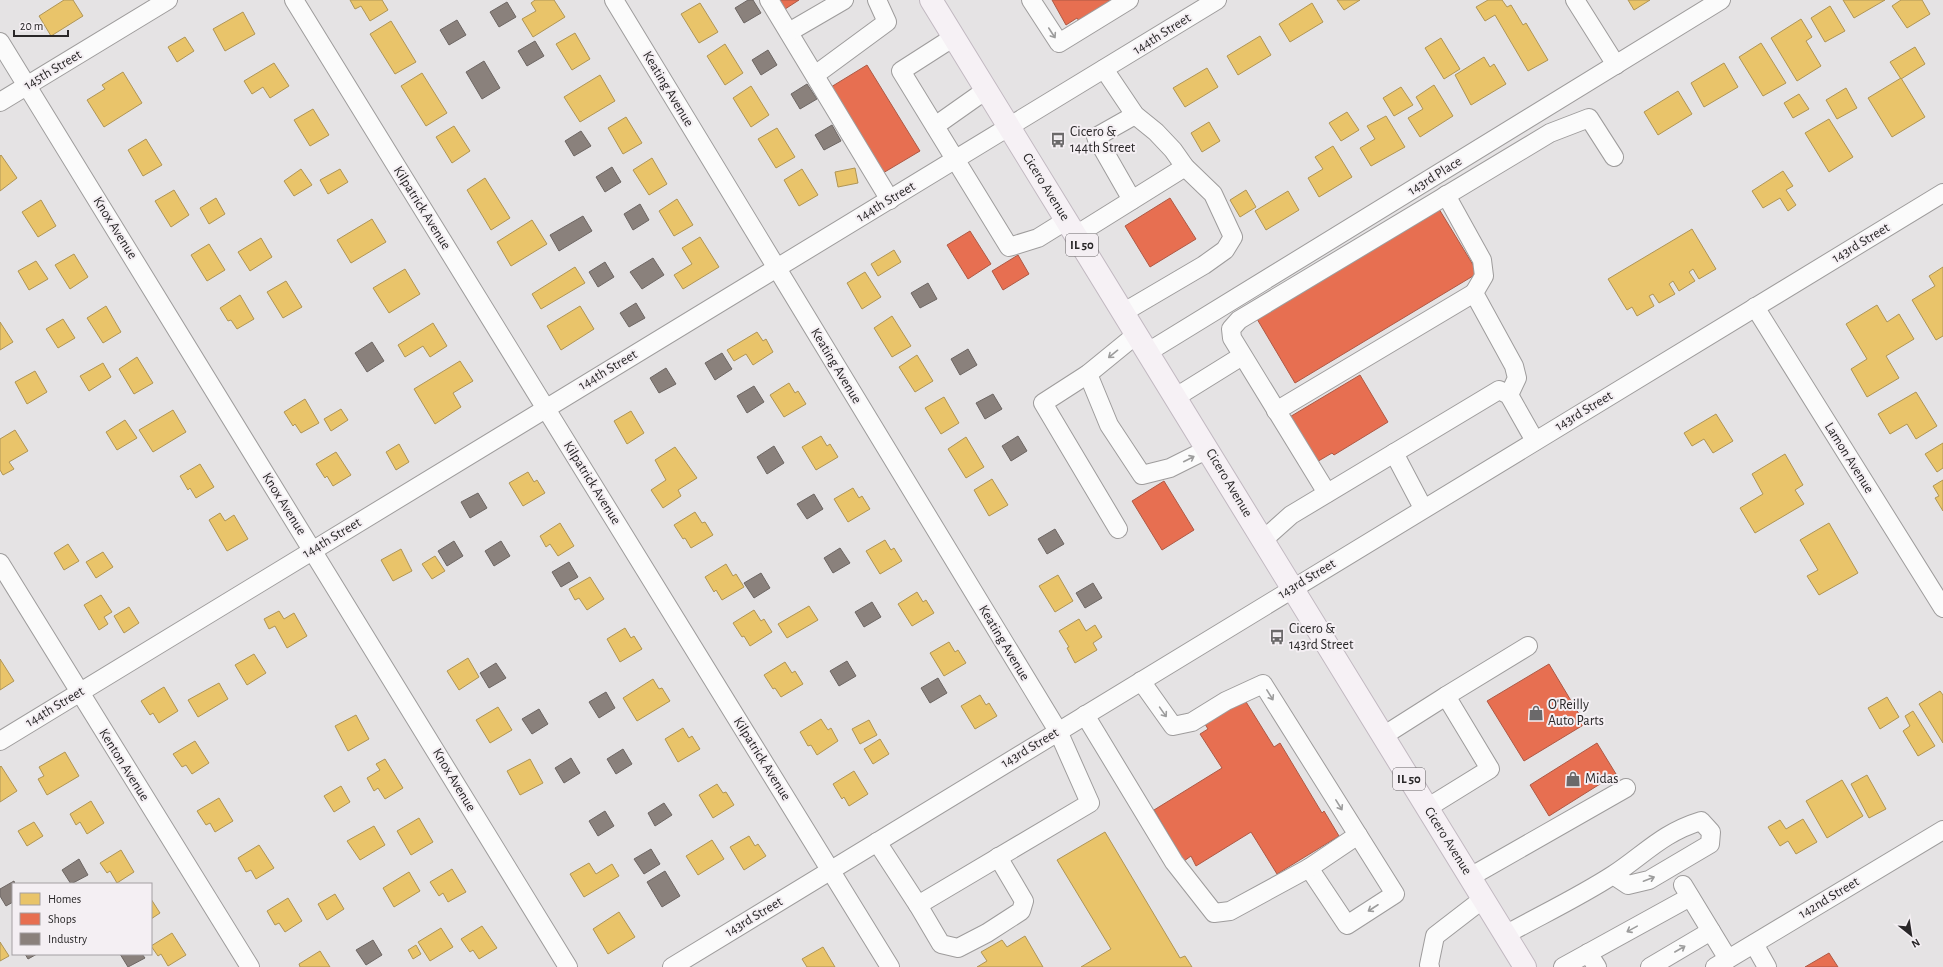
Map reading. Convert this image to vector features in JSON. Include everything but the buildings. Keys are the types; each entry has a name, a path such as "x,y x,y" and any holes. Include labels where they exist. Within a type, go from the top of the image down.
{"main road":[{"name":"Cicero Avenue","path":"931,0 1525,967"}],"street":[{"name":"145th Street","path":"0,102 168,0"},
{"name":"Kilpatrick Avenue","path":"294,0 890,967"},
{"name":"Keating Avenue","path":"614,0 1058,731 1090,803 998,857"},
{"path":"770,0 890,200"},
{"path":"789,32 844,0"},
{"path":"815,75 888,22 877,0"},
{"path":"1030,0 1059,43 1129,0"},
{"name":"144th Street","path":"0,740 776,268 1010,128 1217,0"},
{"path":"1575,0 1616,65"},
{"name":"143rd Place","path":"1118,529 1043,403 1088,374 1616,65 1721,0"},
{"path":"954,37 901,71 1009,248 1072,228 1132,200 1185,167"},
{"name":"Knox Avenue","path":"0,42 568,967"},
{"path":"1104,69 1135,115 1156,132 1173,150 1185,167 1213,194 1233,237 1225,250 1204,265 1124,312"},
{"path":"935,126 986,90"},
{"path":"1132,200 1096,137 1135,115"},
{"path":"1327,494 1242,356 1232,338 1231,329 1239,320 1550,133 1589,118 1614,157"},
{"name":"143rd Street","path":"672,967 1292,588 1943,193"},
{"path":"1276,411 1474,293 1484,276 1482,260 1446,195"},
{"path":"1474,293 1514,366 1517,378 1509,394"},
{"name":"Lamon Avenue","path":"1755,307 1943,608"},
{"path":"1176,397 1242,356"},
{"path":"1088,374 1109,425 1142,475 1170,468 1208,449"},
{"path":"1263,540 1291,515 1499,390 1509,394 1536,441"},
{"path":"1394,453 1424,508"},
{"name":"Kenton Avenue","path":"0,563 250,967"},
{"path":"1383,736 1528,646"},
{"path":"1141,681 1173,726 1192,722 1226,701 1263,684 1394,894 1347,925 1309,868"},
{"path":"1427,808 1490,769 1446,696"},
{"path":"1084,715 1174,862 1214,913 1230,911 1309,868 1358,835"},
{"path":"1470,878 1626,788"},
{"path":"1505,935 1613,875 1653,844 1684,826 1701,822 1711,832 1710,844 1649,880 1628,884 1613,875"},
{"name":"142nd Street","path":"1722,963 1943,830"},
{"path":"877,842 918,905 941,944 958,948 988,933 1021,911 1024,901 998,857 918,905"},
{"path":"1563,967 1592,960 1687,891 1711,930 1722,963"},
{"path":"1428,966 1435,936 1483,899"},
{"path":"1650,967 1711,930"},
{"path":"1754,944 1767,967"}],"place":[{"name":"Cicero & 144th Street","path":"1058,140"},
{"name":"Cicero & 143rd Street","path":"1277,637"},
{"name":"O'Reilly Auto Parts","path":"1536,713"},
{"name":"Midas","path":"1573,779"}]}
